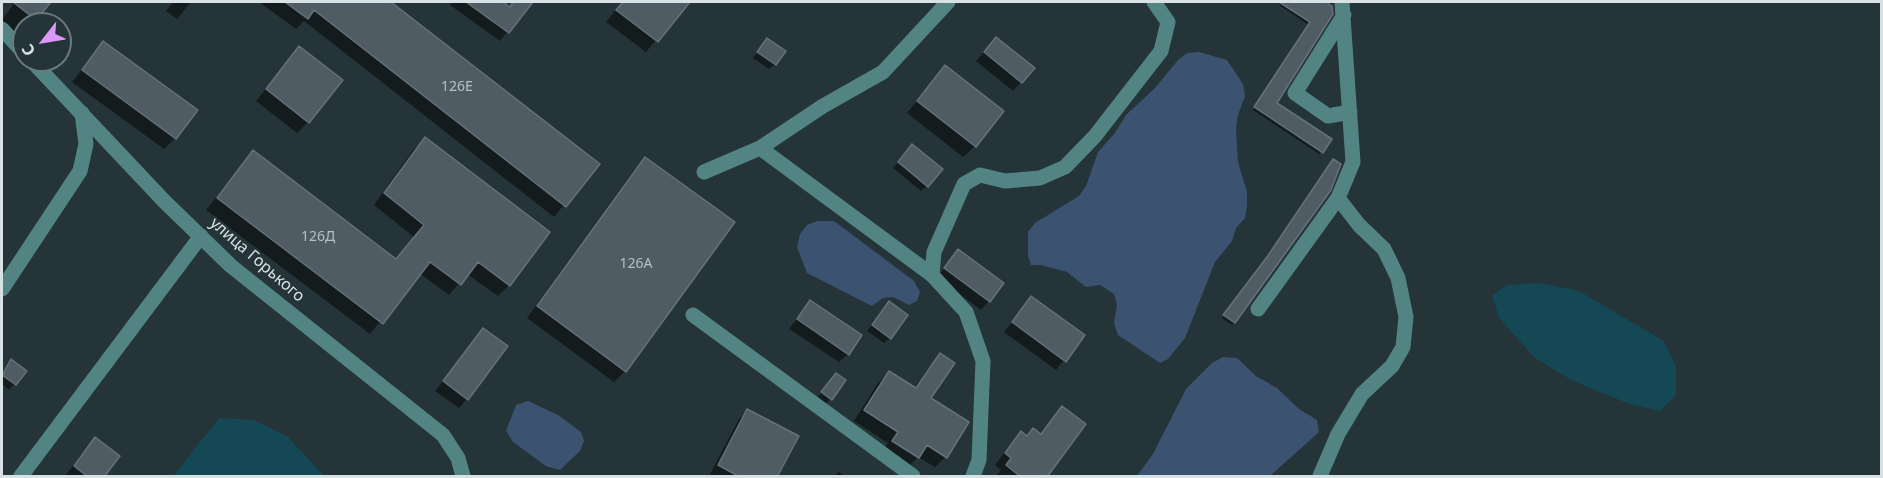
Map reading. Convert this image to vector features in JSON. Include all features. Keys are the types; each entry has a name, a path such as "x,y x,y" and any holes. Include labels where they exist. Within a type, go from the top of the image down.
{"street":[{"path":"704,172 760,148 823,106 883,72 948,2"},
{"path":"932,275 934,252 964,184 980,175 1005,181 1040,178 1065,167 1095,136 1161,51 1168,22 1154,2"},
{"path":"1258,309 1338,198 1353,162 1343,8"},
{"path":"1343,8 1294,93 1328,116 1350,112"},
{"name":"улица Горького","path":"43,72 164,201 231,266 443,435 458,458 463,477"},
{"path":"2,289 80,171 86,144 82,113"},
{"path":"760,148 932,275 966,312 983,361 979,460 973,477"},
{"path":"1320,477 1338,434 1362,394 1392,366 1403,347 1406,318 1398,278 1384,249 1338,198"},
{"path":"21,477 201,236"},
{"path":"693,315 913,477"}],"shaded area":[{"path":"1199,52 1227,60 1243,84 1245,96 1236,128 1238,162 1247,192 1247,205 1245,218 1236,228 1232,241 1215,262 1185,338 1168,359 1160,363 1118,335 1114,323 1117,304 1114,294 1100,285 1086,287 1067,272 1041,265 1031,265 1028,256 1028,232 1035,223 1079,196 1086,186 1098,152 1115,133 1126,115 1155,88 1178,60 1187,53"},
{"path":"818,221 834,221 914,281 920,292 917,301 909,305 893,297 883,298 872,306 807,273 797,247 800,234 807,225"},
{"path":"1540,283 1579,291 1664,341 1676,367 1676,395 1660,411 1627,403 1573,381 1535,358 1499,318 1492,295 1507,285"},
{"path":"1223,357 1237,358 1256,376 1277,388 1299,409 1317,420 1319,432 1270,476 1137,476 1153,454 1186,389 1212,363"},
{"path":"528,401 558,415 581,432 584,441 580,451 560,470 546,466 513,442 506,431 516,405"},
{"path":"219,418 254,420 288,437 324,476 173,476"}],"building":[{"path":"13,2 51,2 43,12 26,12"},
{"path":"285,2 391,2 600,164 566,207 314,10 308,19"},
{"path":"466,2 503,2 510,7 513,2 533,2 509,33"},
{"path":"623,2 690,2 658,42 616,10"},
{"path":"1279,2 1326,2 1332,6 1333,14 1277,103 1332,139 1323,153 1254,107 1310,22"},
{"path":"996,37 1035,68 1022,83 984,52"},
{"path":"767,38 786,51 776,65 757,52"},
{"path":"103,41 198,110 176,139 82,70"},
{"path":"299,46 343,80 309,123 266,89"},
{"path":"945,65 1004,111 976,147 917,101"},
{"path":"425,137 550,232 510,286 478,262 461,285 430,262 383,324 217,198 253,150 396,259 424,225 384,193"},
{"path":"912,144 943,169 928,187 898,162"},
{"path":"645,157 735,222 626,372 537,306"},
{"path":"1333,159 1341,164 1331,190 1235,323 1223,315 1267,257"},
{"path":"958,249 1004,283 990,302 944,268"},
{"path":"1031,296 1085,335 1066,362 1012,322"},
{"path":"810,300 862,335 849,355 797,319"},
{"path":"889,301 908,315 891,339 872,325"},
{"path":"483,328 508,346 468,400 443,381"},
{"path":"940,353 955,363 931,398 969,422 947,458 927,445 919,458 892,441 898,432 864,410 889,371 916,388"},
{"path":"11,359 27,371 16,385 2,375"},
{"path":"836,373 846,380 832,400 821,392"},
{"path":"1062,406 1086,424 1047,477 1021,477 1006,465 1011,458 1005,453 1021,431 1027,436 1033,428 1041,434"},
{"path":"747,409 799,436 777,477 740,477 718,465"},
{"path":"95,437 120,456 104,477 88,477 74,466"}]}
